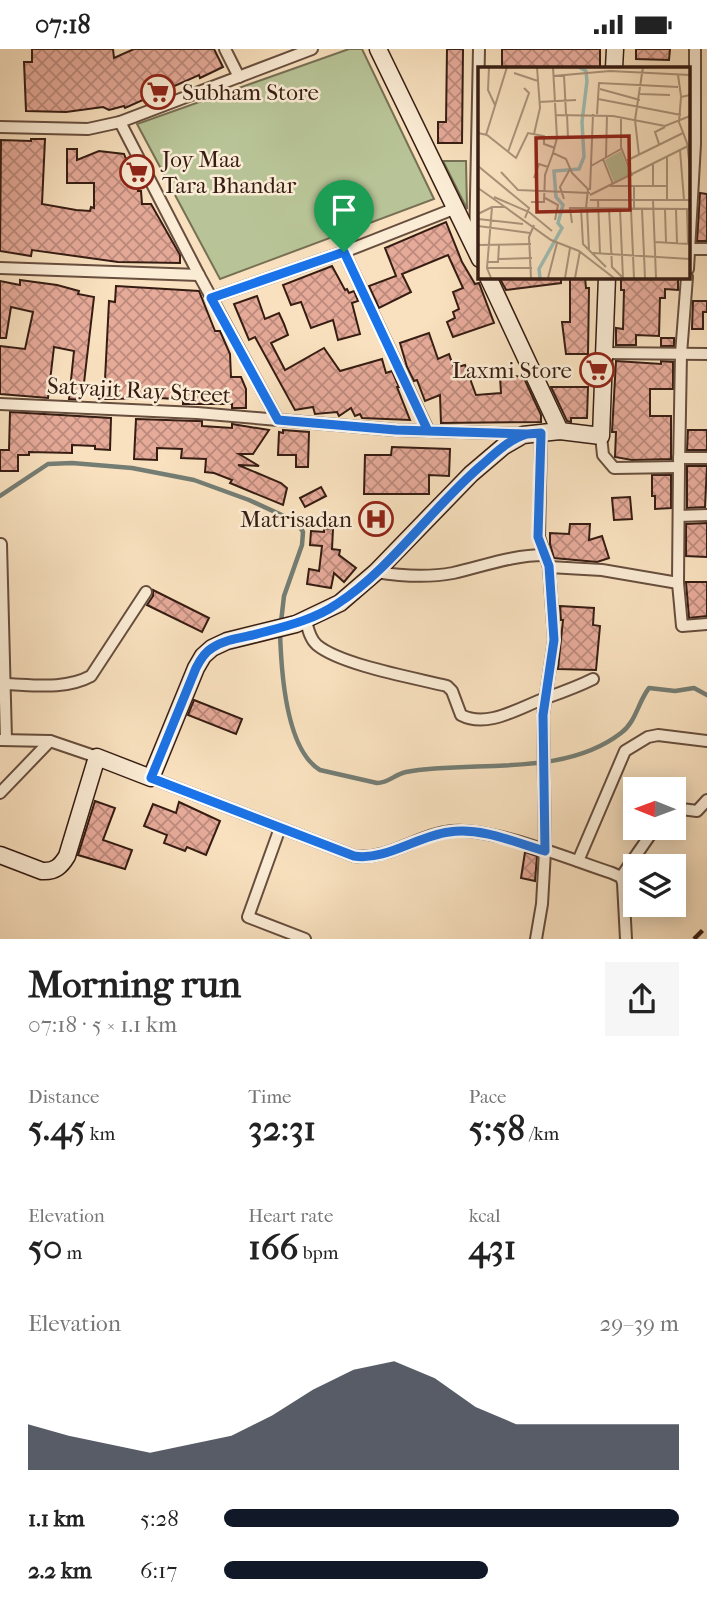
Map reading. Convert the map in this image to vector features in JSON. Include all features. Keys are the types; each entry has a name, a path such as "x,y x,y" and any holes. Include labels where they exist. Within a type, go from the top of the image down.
{"street":[{"path":"225,49 239,77"},
{"path":"0,127 88,129 121,122 312,49"},
{"path":"378,49 477,255"},
{"path":"479,49 479,67"},
{"path":"614,67 615,49"},
{"path":"690,232 695,144 695,49"},
{"path":"121,122 211,298 278,420"},
{"path":"695,144 707,143"},
{"path":"477,255 478,152"},
{"path":"211,298 344,252 456,208"},
{"path":"344,252 428,431"},
{"path":"0,268 199,275"},
{"path":"488,278 560,431"},
{"path":"607,278 601,436 603,455 614,467 679,463 707,458"},
{"path":"687,278 681,354 678,583 682,626 707,624"},
{"path":"604,353 707,354"},
{"name":"Satyajit Ray Street","path":"0,404 197,413 396,430 534,434"},
{"path":"151,778 196,668 212,648 301,622 340,603 376,572 471,474 504,446 534,434 560,431 601,436"},
{"path":"534,434 538,537 549,566 554,640 545,698 545,851 542,904 536,939"},
{"path":"679,516 707,515"},
{"path":"1,544 1,630 5,684 3,740 50,741 346,854 362,857 451,831 478,832 578,861 621,877"},
{"path":"376,572 423,576 451,573 517,556 545,555"},
{"path":"549,566 602,570 678,583"},
{"path":"5,684 66,685 79,683 92,676 146,592"},
{"path":"301,622 313,641 326,650 387,672 447,686 452,691 461,715 468,718 488,718 518,711 593,679"},
{"path":"578,861 625,751 648,737 658,735 707,741"},
{"path":"0,793 50,741"},
{"path":"0,855 42,871 60,867 67,856 97,757"},
{"path":"686,810 697,811 707,800"},
{"path":"281,828 248,916 305,939"},
{"path":"625,939 621,877 647,840"}],"green space":[{"path":"349,49 362,49 434,199 220,279 137,124"},
{"path":"443,161 466,161 467,209"}],"building":[{"path":"32,49 113,49 114,58 134,49 214,49 223,67 125,108 124,106 109,110 103,107 66,112 26,111 24,62 32,62"},
{"path":"447,49 463,49 462,143 438,143 438,122 446,122"},
{"path":"502,49 600,49 600,67 502,67"},
{"path":"636,49 670,49 669,60 636,59"},
{"path":"45,139 42,204 76,210 90,211 91,207 94,208 94,183 67,183 67,149 77,149 77,160 99,151 124,154 134,174 134,183 138,183 138,191 141,191 142,204 151,204 180,255 180,263 118,262 32,250 31,256 0,251 1,140"},
{"path":"700,193 707,194 707,241 697,241"},
{"path":"446,222 462,262 475,284 479,283 494,323 453,337 447,322 455,318 453,312 459,309 453,292 463,288 448,255 402,274 411,292 379,308 369,286 396,276 385,248"},
{"path":"332,266 345,290 349,293 354,291 358,301 352,303 360,334 338,340 333,320 311,328 301,302 291,305 283,285"},
{"path":"500,278 561,278 561,283 506,290"},
{"path":"570,278 585,278 586,288 589,288 588,354 566,354 562,322 570,322"},
{"path":"621,279 678,279 678,290 665,289 665,298 660,298 659,336 636,335 636,345 616,345 616,328 623,329 624,290 621,290"},
{"path":"20,280 57,285 94,297 82,400 69,399 74,351 54,347 48,398 0,394 0,346 25,349 33,312 11,307 6,338 0,338 0,281 20,285"},
{"path":"116,286 199,291 215,331 220,331 230,354 231,377 241,377 246,389 246,408 232,408 232,404 183,404 183,400 161,398 104,399 109,301 115,302"},
{"path":"257,296 265,319 279,313 284,324 288,335 271,343 285,370 324,348 340,371 382,359 386,373 392,371 410,420 362,418 360,414 355,416 351,408 339,416 337,412 315,414 313,407 295,410 255,337 249,340 234,304"},
{"path":"693,301 707,301 707,312 703,312 703,329 692,329"},
{"path":"429,333 438,359 449,354 454,368 465,365 476,395 501,393 500,377 523,376 541,415 541,422 441,423 440,395 425,401 417,380 414,381 407,367 400,343"},
{"path":"661,338 674,338 674,346 661,346"},
{"path":"616,361 661,364 661,361 673,362 673,389 650,389 650,416 671,416 671,459 632,460 615,457 616,432 612,432"},
{"path":"551,387 588,387 587,418 571,418 571,422 567,421"},
{"path":"10,412 111,418 110,450 72,445 72,453 29,452 29,455 18,455 18,471 0,471 0,450 9,450"},
{"path":"136,419 202,421 202,426 232,428 232,424 269,430 253,454 239,454 259,466 238,465 287,488 283,505 230,483 232,480 205,472 206,459 181,458 182,449 157,448 157,460 134,459"},
{"path":"283,430 309,432 308,467 296,467 296,455 278,455 279,432 283,433"},
{"path":"688,430 707,430 707,450 687,450"},
{"path":"392,447 450,449 449,476 429,475 429,494 364,494 365,455 391,455"},
{"path":"687,466 707,466 705,507 687,508"},
{"path":"652,475 671,475 671,508 655,509"},
{"path":"321,487 326,496 305,507 300,498"},
{"path":"630,497 632,519 614,520 612,498"},
{"path":"707,523 707,557 686,556 686,524"},
{"path":"570,524 590,524 589,540 602,536 609,558 597,562 554,558 550,533 569,534"},
{"path":"324,528 333,529 332,549 340,550 339,555 356,568 344,582 334,573 331,588 307,584 309,569 319,571 322,546 310,545 311,531 324,532"},
{"path":"686,582 707,582 707,616 689,618"},
{"path":"153,590 209,618 202,632 147,605 153,596"},
{"path":"560,606 594,608 593,625 600,626 596,670 558,669 563,620"},
{"path":"194,700 242,719 236,734 188,715"},
{"path":"95,801 115,808 103,840 132,850 125,869 78,855"},
{"path":"179,802 220,821 206,855 187,847 185,851 164,843 167,835 144,826 153,804 176,813"},
{"path":"525,852 537,856 535,881 521,878"}],"waterway":[{"path":"0,496 48,464 72,463 132,468 194,480 249,500 297,522 303,532 302,545 284,596 281,622"},
{"path":"280,631 287,707 299,745 308,760 320,770 377,783 406,772 517,765 572,756 598,747 621,733 634,718 649,688 675,691 694,688 707,695"}],"railway":[{"path":"694,939 707,926"}],"place":[{"name":"Subham Store","path":"158,92"},
{"name":"Joy Maa Tara Bhandar","path":"137,172"},
{"name":"Laxmi Store","path":"597,370"},
{"name":"Matrisadan","path":"376,519"}],"route":[{"path":"344,252 211,298 278,420 396,430 428,431 527,434 541,433 538,537 549,566 554,640 543,715 545,851 478,832 451,831 374,855 354,856 151,778 203,656 226,641 296,624 340,603 376,572 471,474 504,446 527,434 428,431 344,252"}]}
